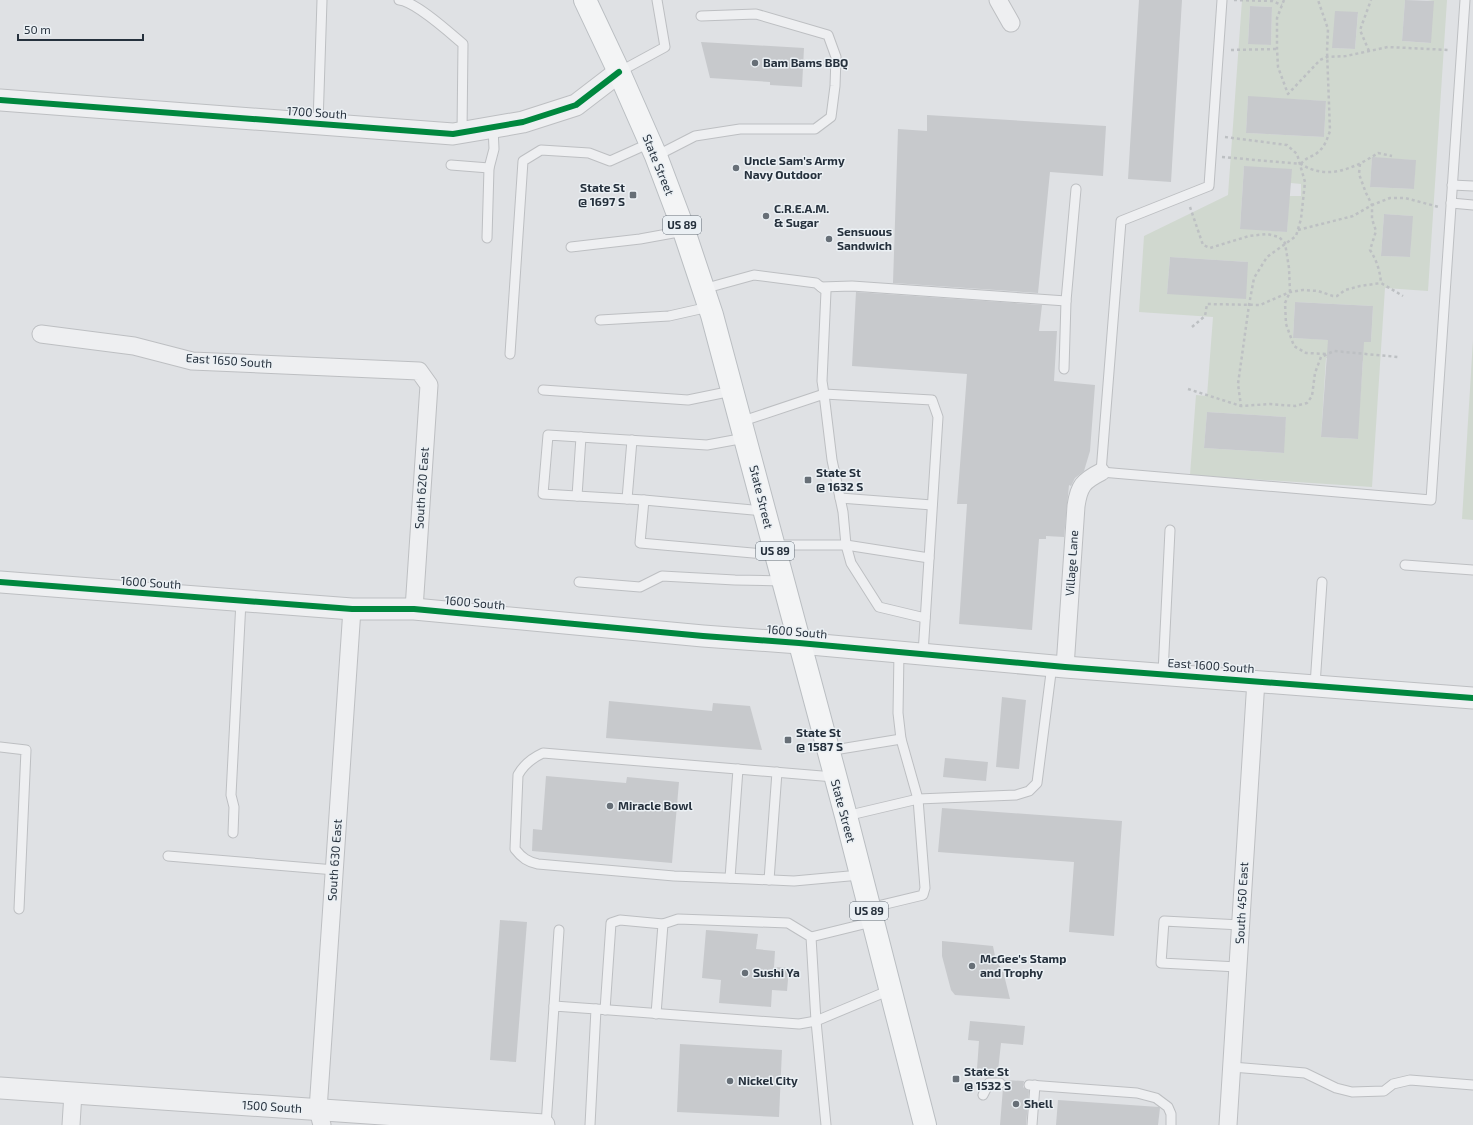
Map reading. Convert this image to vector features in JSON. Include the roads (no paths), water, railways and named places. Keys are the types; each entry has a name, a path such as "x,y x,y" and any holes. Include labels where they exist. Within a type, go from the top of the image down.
{"main road":[{"name":"State Street","path":"585,0 653,149 684,231 706,298 743,430 834,777 846,816 870,915 925,1125"}],"street":[{"path":"998,0 1011,23"},
{"name":"1700 South","path":"0,100 453,134 523,122 576,104 619,72"},
{"name":"East 1650 South","path":"41,334 134,346 192,362 419,371"},
{"name":"South 620 East","path":"414,609 429,386 419,371"},
{"name":"Village Lane","path":"1059,666 1078,494 1082,484 1101,472"},
{"name":"1600 South","path":"0,582 352,609 414,609 703,636 947,656"},
{"name":"South 630 East","path":"320,1118 352,609"},
{"name":"East 1600 South","path":"947,656 1473,698"},
{"name":"South 450 East","path":"1228,1125 1256,680"},
{"name":"1500 South","path":"0,1088 73,1093 320,1118 545,1125"},
{"path":"71,1125 73,1093"}],"lane":[{"path":"318,124 322,0"},
{"path":"400,0 404,0 430,16 463,44 462,132"},
{"path":"619,72 665,47 657,0"},
{"path":"1222,0 1209,186 1121,221 1101,472 1431,500 1465,0"},
{"path":"510,354 523,161 541,150 589,153 610,161 695,136 740,129 815,129 831,116 835,86 836,57 828,35 756,14 701,16"},
{"path":"487,238 490,168 494,149 492,127"},
{"path":"451,165 490,168"},
{"path":"1452,185 1473,186"},
{"path":"1064,369 1066,301 1076,189"},
{"path":"1451,207 1473,204"},
{"path":"572,247 640,239 684,231"},
{"path":"600,320 669,316 754,275 816,283 826,291 822,381 832,460 843,512 846,545 851,563 879,607 925,618"},
{"path":"821,287 852,286 1066,301"},
{"path":"543,390 688,400 732,391"},
{"path":"764,511 644,500 543,494 548,435 707,445 824,394 932,400 938,417 923,654"},
{"path":"577,496 581,437"},
{"path":"627,499 632,440"},
{"path":"840,498 932,505"},
{"path":"644,500 640,543 774,550 846,545 929,558"},
{"path":"1162,673 1170,530"},
{"path":"1405,565 1473,570"},
{"path":"579,582 640,588 662,576 735,580 782,580"},
{"path":"1315,685 1322,582"},
{"path":"233,833 234,807 231,796 241,601"},
{"path":"810,937 923,895 926,888 918,799 902,739 898,713 899,652"},
{"path":"846,816 918,799 1016,795 1029,791 1037,783 1059,666"},
{"path":"828,752 902,739"},
{"path":"0,747 26,750 19,909"},
{"path":"834,777 543,753 534,757 523,767 518,775 515,849 529,862 538,864 644,873 794,881 860,875"},
{"path":"730,878 738,768"},
{"path":"769,880 777,772"},
{"path":"168,856 335,870"},
{"path":"590,1125 611,923 620,920 663,924 678,919 788,924 810,937"},
{"path":"1238,967 1161,963 1164,921 1240,925"},
{"path":"656,1014 663,924"},
{"path":"545,1125 559,930"},
{"path":"810,937 826,1125"},
{"path":"554,1006 799,1024 816,1021 890,990"},
{"path":"1232,1067 1305,1072 1336,1088 1352,1092 1384,1090 1394,1084 1410,1080 1473,1085"},
{"path":"983,1095 989,1083 1000,1082"},
{"path":"1032,1125 1032,1085 1137,1093 1156,1098 1168,1107 1172,1114 1171,1125"}],"place":[{"name":"Bam Bams BBQ","path":"755,63"},
{"name":"Uncle Sam's Army Navy Outdoor","path":"736,168"},
{"name":"State St @ 1697 S","path":"633,195"},
{"name":"C.R.E.A.M. & Sugar","path":"766,216"},
{"name":"Sensuous Sandwich","path":"829,239"},
{"name":"State St @ 1632 S","path":"808,480"},
{"name":"State St @ 1587 S","path":"788,740"},
{"name":"Miracle Bowl","path":"610,806"},
{"name":"McGee's Stamp and Trophy","path":"972,966"},
{"name":"Sushi Ya","path":"745,973"},
{"name":"State St @ 1532 S","path":"956,1079"},
{"name":"Nickel City","path":"730,1081"},
{"name":"Shell","path":"1016,1104"}]}
